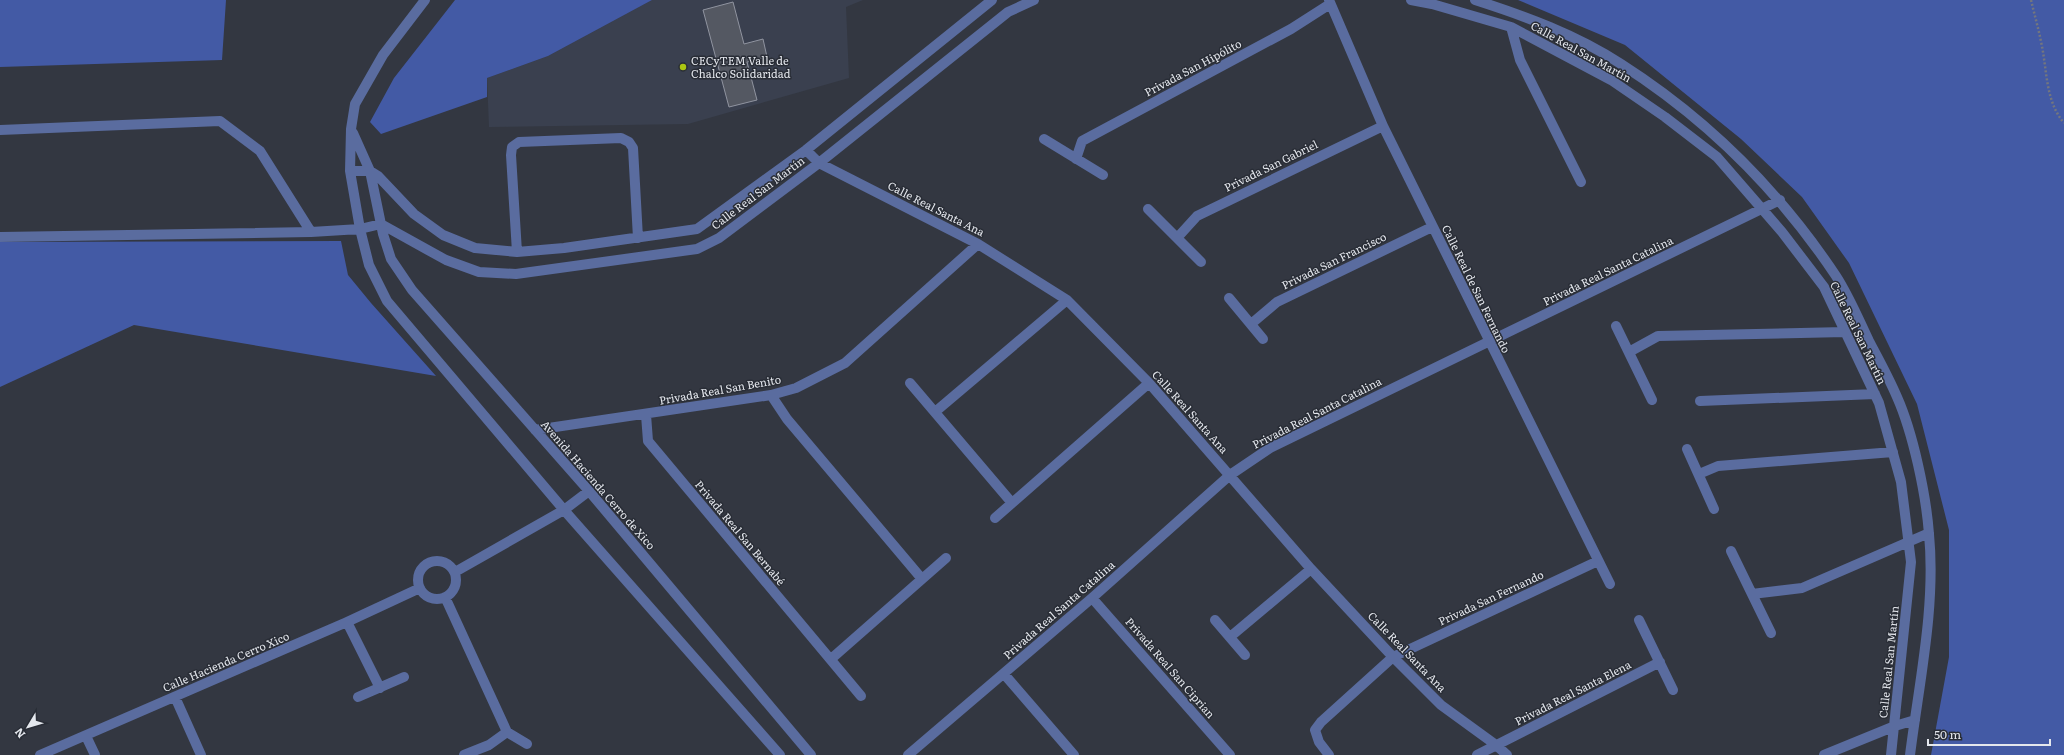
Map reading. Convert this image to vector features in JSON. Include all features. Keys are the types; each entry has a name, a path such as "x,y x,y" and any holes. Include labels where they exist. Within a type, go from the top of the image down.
{"street":[{"path":"425,0 383,55 355,104 351,129 350,171 360,229 369,265 388,301 564,510 780,755"},
{"name":"Calle Real San Martín","path":"370,171 378,176 414,214 443,235 476,248 517,252 564,248 697,229 806,150 992,0"},
{"name":"Calle Real San Martín","path":"381,224 446,260 479,272 516,274 697,249 719,238 819,163 1008,12 1034,0"},
{"name":"Calle Real San Martín","path":"1411,0 1512,27 1611,80 1665,117 1717,157 1782,232 1824,287 1879,403 1901,482 1911,562 1892,755"},
{"name":"Calle Real San Martín","path":"1475,0 1515,12 1566,34 1620,63 1678,104 1728,146 1780,200 1838,278 1898,399 1916,458 1929,533 1931,583 1910,755"},
{"name":"Calle Real de San Fernando","path":"1329,2 1383,126 1488,342 1610,584"},
{"name":"Privada San Hipólito","path":"1076,159 1082,141 1291,29 1329,2"},
{"path":"1512,27 1520,60 1582,182"},
{"path":"0,130 220,121 260,151 311,232"},
{"name":"Privada San Gabriel","path":"1177,238 1197,216 1383,126"},
{"path":"350,171 370,171 351,129"},
{"path":"517,252 511,155 512,146 519,142 621,138 629,142 632,148 638,238"},
{"path":"1044,139 1103,175"},
{"name":"Calle Real Santa Ana","path":"806,150 819,163 978,244 1067,300 1149,383 1311,569 1393,657 1441,705 1496,745 1507,755"},
{"name":"Avenida Hacienda Cerro de Xico","path":"370,171 381,224 391,258 412,290 589,491 808,754"},
{"name":"Privada Real Santa Catalina","path":"910,754 1092,598 1230,475 1270,448 1780,200"},
{"path":"1148,209 1201,262"},
{"path":"0,237 311,232 360,229 381,224"},
{"name":"Privada San Francisco","path":"1251,324 1277,302 1432,227"},
{"name":"Privada Real San Benito","path":"535,430 646,415 771,395 796,388 845,363 978,244"},
{"path":"1229,298 1263,339"},
{"path":"935,412 1067,300"},
{"path":"1616,326 1652,400"},
{"path":"1629,352 1658,336 1845,332"},
{"path":"910,383 1012,503"},
{"path":"995,518 1149,383"},
{"path":"1700,401 1875,394"},
{"path":"771,395 787,419 922,579"},
{"name":"Privada Real San Bernabé","path":"646,415 648,441 862,696"},
{"path":"1687,449 1714,509"},
{"path":"1699,474 1718,466 1893,452"},
{"path":"455,572 564,510 589,491"},
{"path":"1752,594 1802,588 1929,533"},
{"path":"1731,551 1771,633"},
{"path":"831,660 946,558"},
{"name":"Privada San Fernando","path":"1329,755 1319,742 1315,730 1321,722 1393,657 1598,560"},
{"path":"437,561 444,562 455,572 455,587 445,597 438,599 431,598 424,594 420,588 418,580 420,573 430,563 437,561"},
{"path":"1230,637 1311,569"},
{"name":"Calle Hacienda Cerro Xico","path":"40,755 347,622 420,588"},
{"path":"445,597 507,732 527,744"},
{"name":"Privada Real San Ciprian","path":"1092,598 1230,755"},
{"path":"1215,620 1245,655"},
{"path":"1639,620 1673,690"},
{"path":"347,622 380,688"},
{"name":"Privada Real Santa Elena","path":"1477,755 1660,662"},
{"path":"1004,674 1074,755"},
{"path":"358,697 404,677"},
{"path":"175,697 201,755"},
{"path":"1824,755 1895,726 1915,720"},
{"path":"464,755 490,745 507,732"},
{"path":"86,736 94,755"}],"path":[{"path":"2031,0 2054,108 2064,123"}],"shaded area":[{"path":"0,0 226,0 222,60 0,67"},
{"path":"455,0 652,0 548,56 487,78 487,97 381,134 370,122 394,78"},
{"name":"CECyTEM Valle de Chalco Solidaridad","path":"652,0 863,0 846,7 849,78 688,124 489,127 487,78 548,56"},
{"path":"1518,0 2064,0 2064,755 1931,755 1949,657 1949,530 1917,404 1849,263 1802,197 1741,139 1625,45"},
{"path":"341,241 348,275 436,376 134,325 0,387 0,242"}],"building":[{"path":"733,2 744,44 763,39 767,57 747,62 757,100 729,107 703,10"}],"place":[{"name":"CECyTEM Valle de Chalco Solidaridad","path":"683,67"}]}
